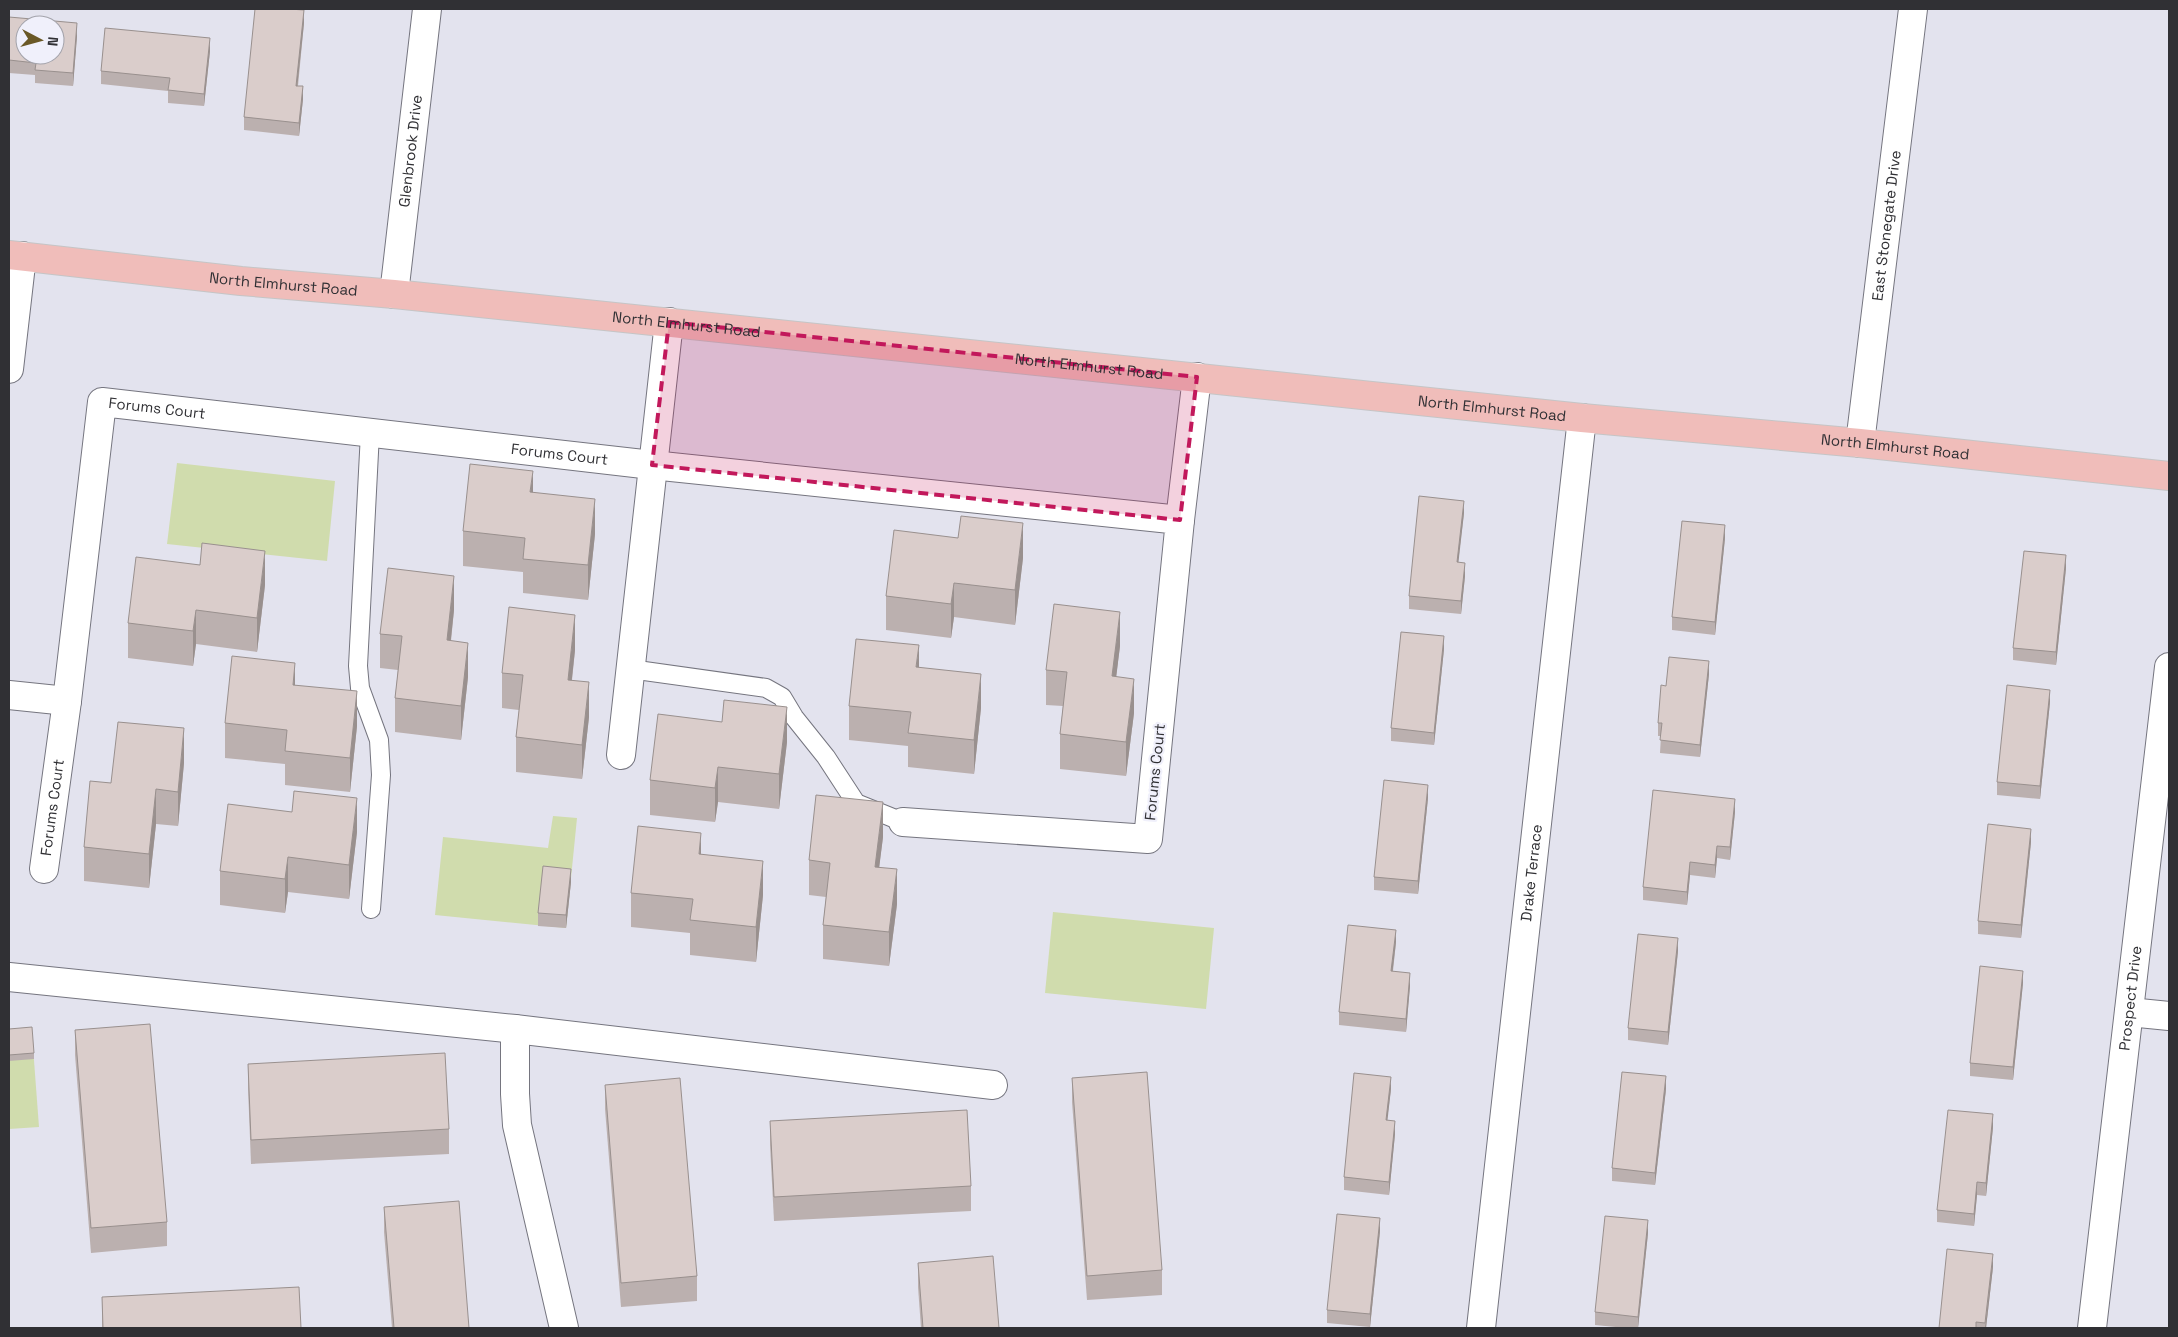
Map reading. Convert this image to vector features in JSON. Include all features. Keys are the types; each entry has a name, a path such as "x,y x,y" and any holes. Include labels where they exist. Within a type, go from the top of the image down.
{"main road":[{"name":"North Elmhurst Road","path":"15,256 241,281 394,294 1197,376 1582,418 1860,443 2169,476"}],"street":[{"name":"Glenbrook Drive","path":"394,294 428,9"},
{"name":"East Stonegate Drive","path":"1860,443 1913,9"},
{"path":"9,369 15,256"},
{"path":"621,755 669,322"},
{"name":"Forums Court","path":"903,822 1148,839 1180,520 1197,376"},
{"name":"Forums Court","path":"44,869 67,701 102,402 652,466 1180,520"},
{"name":"Drake Terrace","path":"1481,1328 1582,418"},
{"name":"Prospect Drive","path":"2092,1328 2169,667"},
{"path":"9,695 67,701"},
{"path":"9,977 516,1029 993,1085"},
{"path":"2129,1012 2169,1016"},
{"path":"516,1029 515,1094 517,1125 564,1328"}],"lane":[{"path":"370,433 358,666 360,688 379,740 381,775 371,909"},
{"path":"630,669 766,688 782,697 794,717 826,757 856,803 903,822"}],"highlighted area":[{"path":"669,322 1197,377 1180,520 652,465"}],"green space":[{"path":"177,463 335,481 327,561 167,544"},
{"path":"553,816 577,818 566,928 435,915 443,837 548,848"},
{"path":"1053,912 1214,928 1206,1009 1045,993"},
{"path":"32,1034 39,1127 9,1129 9,1035"}],"building":[{"path":"255,9 304,10 296,86 303,86 299,123 244,117"},
{"path":"9,17 15,18 15,61 9,60"},
{"path":"65,22 77,23 73,73 35,70 36,65 65,65"},
{"path":"105,28 210,38 204,94 168,90 170,78 101,71"},
{"path":"470,464 533,471 530,492 595,499 588,565 523,559 525,538 463,531"},
{"path":"1419,496 1464,501 1457,562 1465,563 1461,601 1409,596"},
{"path":"961,516 1023,523 1015,590 954,583 951,604 886,596 894,530 958,538"},
{"path":"1682,521 1725,525 1715,622 1672,617"},
{"path":"202,543 265,551 257,618 196,610 193,631 128,623 136,557 200,565"},
{"path":"2024,551 2066,555 2056,652 2013,648"},
{"path":"388,568 454,576 447,640 468,643 461,706 395,698 402,636 380,634"},
{"path":"1054,604 1120,612 1112,676 1134,679 1126,742 1060,734 1067,672 1046,670"},
{"path":"509,607 575,615 568,680 589,682 582,745 516,737 523,675 502,673"},
{"path":"1401,632 1444,636 1434,733 1391,728"},
{"path":"856,639 919,645 916,667 981,674 974,740 908,733 911,712 849,706"},
{"path":"232,656 295,663 293,685 357,691 350,758 285,751 287,730 225,723"},
{"path":"1669,657 1709,661 1700,745 1660,740 1662,723 1658,723 1661,685 1666,686"},
{"path":"2007,685 2050,690 2040,786 1997,782"},
{"path":"724,700 787,707 779,774 718,767 715,788 650,780 658,714 722,722"},
{"path":"118,722 184,728 178,792 156,789 149,854 84,847 90,781 111,783"},
{"path":"1384,780 1428,785 1418,881 1374,877"},
{"path":"1653,790 1735,799 1730,847 1717,846 1715,865 1690,862 1687,892 1643,887"},
{"path":"294,791 357,798 349,865 288,857 285,879 220,871 228,804 292,812"},
{"path":"816,795 883,802 875,867 897,869 889,932 823,925 830,863 809,860"},
{"path":"1988,824 2031,829 2021,925 1978,921"},
{"path":"638,826 701,833 699,854 763,861 756,927 690,920 693,899 631,893"},
{"path":"543,866 571,869 566,915 538,913"},
{"path":"1348,925 1396,930 1391,971 1410,973 1406,1019 1339,1012"},
{"path":"1638,934 1678,938 1668,1032 1628,1028"},
{"path":"1980,966 2023,971 2013,1067 1970,1063"},
{"path":"150,1024 167,1222 91,1228 75,1030"},
{"path":"32,1027 34,1053 9,1055 9,1029"},
{"path":"445,1053 449,1129 251,1140 248,1064"},
{"path":"1147,1072 1162,1270 1087,1276 1072,1078"},
{"path":"1622,1072 1666,1076 1655,1173 1612,1168"},
{"path":"1354,1073 1391,1077 1386,1120 1395,1121 1389,1182 1344,1177"},
{"path":"680,1078 697,1276 621,1283 605,1085"},
{"path":"967,1110 971,1186 774,1197 770,1121"},
{"path":"1948,1110 1993,1114 1986,1183 1977,1182 1974,1214 1937,1210"},
{"path":"459,1201 469,1328 394,1328 384,1207"},
{"path":"1337,1214 1380,1218 1370,1314 1327,1310"},
{"path":"1605,1216 1648,1220 1638,1317 1595,1312"},
{"path":"1947,1249 1993,1254 1985,1323 1976,1322 1976,1328 1939,1328"},
{"path":"993,1256 999,1328 923,1328 918,1263"},
{"path":"299,1287 301,1328 103,1328 102,1297"}]}
